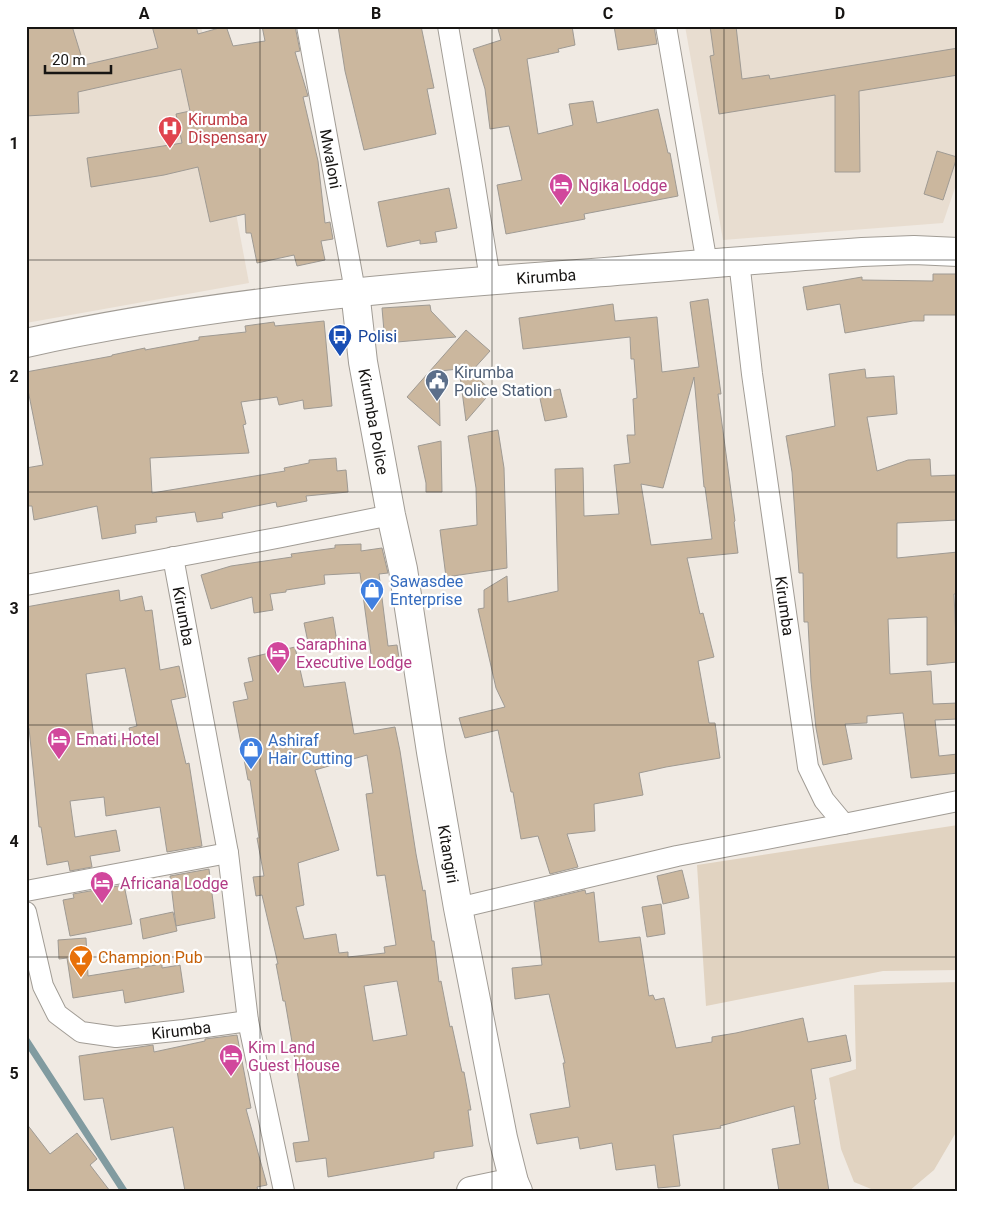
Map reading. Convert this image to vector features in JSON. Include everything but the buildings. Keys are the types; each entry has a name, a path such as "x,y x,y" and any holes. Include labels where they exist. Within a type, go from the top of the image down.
{"street":[{"name":"Mwaloni","path":"307,26 355,291"},
{"path":"448,26 490,279"},
{"path":"666,26 707,264"},
{"name":"Kirumba","path":"355,291 490,279 862,252 914,250 958,252"},
{"name":"Kirumba","path":"739,261 752,374 808,767 824,800 844,824"},
{"path":"26,343 111,325 207,309 355,291"},
{"name":"Kirumba Police","path":"355,291 363,362 391,515"},
{"path":"26,585 391,515"},
{"name":"Kitangiri","path":"391,515 403,569 431,752 458,908 503,1138 516,1186"},
{"name":"Kirumba","path":"26,912 43,986 57,1014 81,1032 116,1037 248,1021 228,853 173,557"},
{"path":"458,908 677,856 958,801"},
{"path":"26,892 228,853"},
{"path":"248,1021 284,1191"},
{"path":"471,1191 516,1186"}],"shaded area":[{"path":"26,26 201,26 249,283 26,323"},
{"path":"685,26 958,26 958,179 943,223 723,240"},
{"path":"958,825 958,970 883,971 706,1006 697,865"},
{"path":"958,982 958,1129 934,1170 909,1191 876,1191 854,1182 841,1149 829,1078 856,1069 854,985"}],"waterway":[{"path":"26,1040 124,1191"}],"place":[{"name":"Kirumba Dispensary","path":"170,149"},
{"name":"Ngika Lodge","path":"561,206"},
{"name":"Polisi","path":"340,357"},
{"name":"Kirumba Police Station","path":"437,402"},
{"name":"Sawasdee Enterprise","path":"372,611"},
{"name":"Saraphina Executive Lodge","path":"278,674"},
{"name":"Emati Hotel","path":"59,760"},
{"name":"Ashiraf Hair Cutting","path":"251,770"},
{"name":"Africana Lodge","path":"102,904"},
{"name":"Champion Pub","path":"81,978"},
{"name":"Kim Land Guest House","path":"231,1077"}]}
